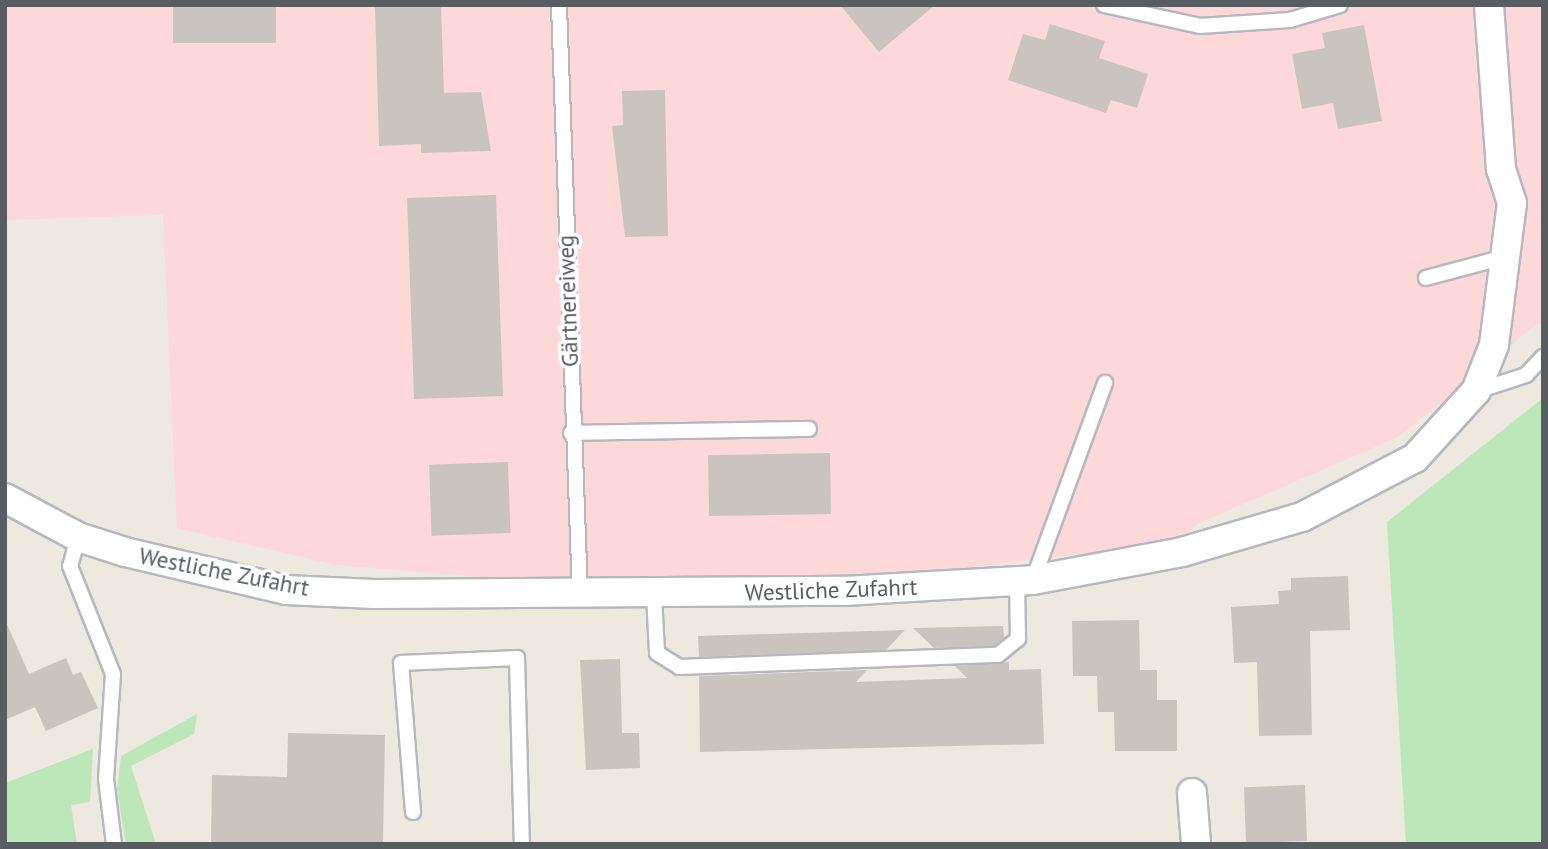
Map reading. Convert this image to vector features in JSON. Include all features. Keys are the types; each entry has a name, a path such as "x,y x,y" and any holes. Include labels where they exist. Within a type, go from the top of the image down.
{"street":[{"name":"Westliche Zufahrt","path":"5,498 78,537 286,590 580,596 1025,580 1182,552 1329,507 1415,458 1476,391 1494,345 1508,254 1511,185 1501,169 1489,5"},
{"path":"1192,793 1196,844"}],"lane":[{"name":"Gärtnereiweg","path":"559,5 571,433 580,596"},
{"path":"1104,5 1200,26 1290,20 1340,5"},
{"path":"1426,278 1508,254"},
{"path":"1476,391 1526,375 1543,357"},
{"path":"654,595 657,653 679,667 875,660 1011,651 1018,639 1025,580 1105,383"},
{"path":"571,433 809,429"},
{"path":"78,537 70,566 113,674 106,779 114,844"},
{"path":"412,812 401,663 517,658 522,844"}],"shaded area":[{"path":"5,5 1543,5 1543,327 1538,323 1398,437 1197,524 1180,542 837,583 594,586 336,565 177,528 163,215 5,220"}],"green space":[{"path":"1543,398 1543,844 1406,844 1387,522"},
{"path":"197,714 194,734 131,766 156,844 126,844 117,790 121,756"},
{"path":"93,749 90,802 71,805 77,844 5,844 5,783"}],"building":[{"path":"173,5 276,5 276,43 173,43"},
{"path":"375,5 441,5 444,93 481,92 491,151 421,153 421,144 379,146"},
{"path":"840,5 935,5 879,52"},
{"path":"1050,24 1105,41 1099,58 1148,74 1137,108 1111,100 1106,113 1008,80 1023,34 1045,40"},
{"path":"1364,25 1382,121 1338,129 1333,103 1302,109 1292,54 1325,48 1322,33"},
{"path":"665,90 668,236 625,237 612,126 623,125 622,91"},
{"path":"496,195 503,396 414,399 407,198"},
{"path":"830,453 831,514 709,516 708,455"},
{"path":"508,462 510,533 432,536 429,465"},
{"path":"1348,576 1350,630 1310,631 1312,735 1259,736 1257,662 1234,663 1231,607 1279,604 1278,591 1291,590 1291,578"},
{"path":"5,620 29,674 66,658 73,675 81,672 98,708 46,731 35,707 5,720"},
{"path":"1139,620 1140,670 1157,670 1157,700 1177,700 1177,751 1115,751 1114,712 1098,712 1097,676 1073,676 1072,621"},
{"path":"1003,626 1004,638 994,646 934,648 913,628"},
{"path":"905,630 886,650 699,657 698,636"},
{"path":"620,659 622,733 639,733 640,768 586,770 580,660"},
{"path":"1009,662 1009,670 1041,669 1044,744 700,752 699,676 867,670 856,682 967,678 955,666"},
{"path":"288,733 385,735 383,844 211,844 212,775 287,777"},
{"path":"1305,785 1307,841 1246,843 1244,787"}]}
